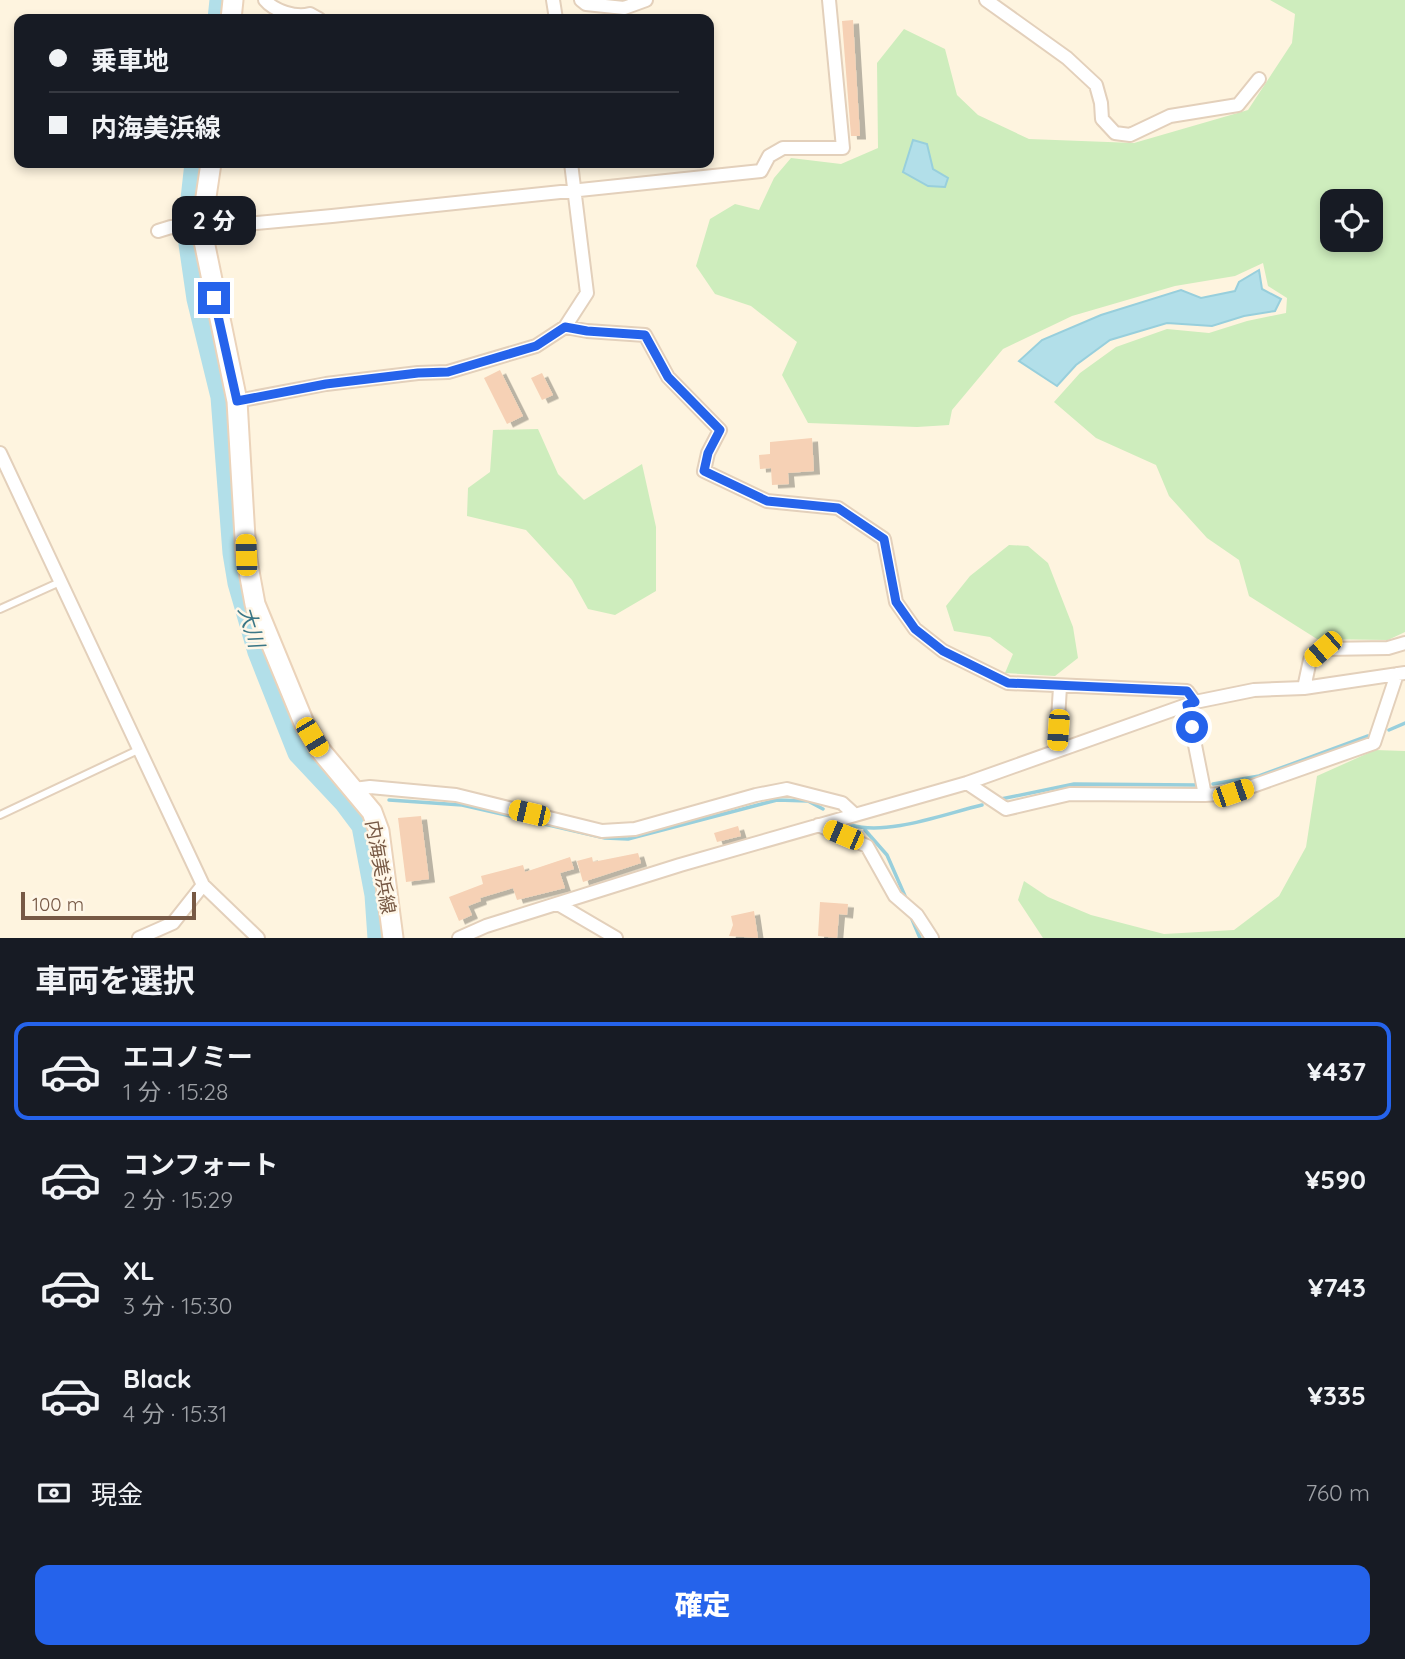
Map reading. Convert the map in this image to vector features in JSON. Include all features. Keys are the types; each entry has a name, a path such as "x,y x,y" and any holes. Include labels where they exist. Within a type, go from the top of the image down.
{"main road":[{"name":"内海美浜線","path":"210,168 203,228 208,273 237,401 246,555 255,604 304,723 321,751 372,812 379,831 393,938"}],"street":[{"path":"265,0 271,6 293,14"},
{"path":"582,0 586,4 624,8 646,0"},
{"path":"158,230 171,227 203,228 761,171 769,156 783,148 843,148 829,0"},
{"path":"986,0 1068,58 1096,85 1102,119 1115,133 1130,135 1170,116 1238,105 1259,79"},
{"path":"237,401 326,384 448,372 536,346 565,327 587,293 572,168"},
{"path":"565,327 645,335 668,377 720,430 708,453 704,471 767,501 838,508 884,539 896,602 915,629 943,651 1008,683 1187,691 1205,795"},
{"path":"0,453 203,885 258,938"},
{"path":"1304,688 1310,660 1323,649 1388,648 1405,643"},
{"path":"459,938 486,926 558,904 854,814 967,783 1191,704 1254,690 1304,688 1401,674 1374,743 1233,793 1070,794 1006,809 967,783"},
{"path":"1056,751 1060,687"},
{"path":"354,789 370,787 456,795 603,831 635,829 787,789 842,803 854,814"},
{"path":"818,825 867,846 895,896 917,915 932,938"},
{"path":"139,938 173,923 203,885"},
{"path":"558,904 616,938"}],"lane":[{"path":"0,609 60,582"},
{"path":"0,815 138,750"}],"green space":[{"path":"1270,0 1405,0 1405,632 1388,640 1317,639 1249,596 1239,560 1207,538 1169,496 1156,465 1096,438 1054,402 1080,373 1116,347 1167,329 1209,333 1286,313 1287,298 1268,286 1263,263 1235,276 1175,286 1072,316 1003,349 952,410 949,425 917,427 808,423 782,375 797,342 751,306 715,294 696,266 710,219 735,204 759,210 774,178 791,158 841,164 878,148 877,63 904,29 945,49 957,95 978,115 1029,139 1134,143 1248,110 1292,43 1295,14"},
{"path":"538,429 558,474 584,500 642,464 656,527 656,591 615,615 588,609 572,580 526,530 467,516 468,488 490,472 493,430"},
{"path":"1009,545 1028,546 1048,563 1073,627 1078,658 1055,676 1005,673 1013,654 990,637 954,631 946,606 970,576"},
{"path":"1375,750 1405,751 1405,938 1043,938 1018,900 1024,881 1048,897 1091,915 1164,934 1234,930 1279,896 1306,847 1317,776"}],"water":[{"path":"913,140 927,144 933,169 948,178 945,187 928,186 903,172"},
{"path":"1259,270 1262,289 1281,299 1275,311 1244,316 1212,326 1167,323 1110,340 1076,365 1057,386 1019,361 1042,340 1101,315 1181,290 1201,298 1235,291 1239,282"}],"building":[{"path":"853,20 860,136 851,136 842,21"},
{"path":"500,370 523,416 507,424 484,378"},
{"path":"542,373 553,395 542,400 531,378"},
{"path":"812,438 814,471 788,473 789,484 772,485 771,468 760,469 759,455 770,454 770,442"},
{"path":"421,816 429,879 406,882 398,818"},
{"path":"738,826 741,836 717,842 714,833"},
{"path":"638,853 641,863 583,882 577,861 592,857 593,862"},
{"path":"570,857 574,869 560,873 565,888 517,900 513,888 480,898 481,901 468,906 472,915 459,921 449,897 483,884 481,876 523,865 525,872"},
{"path":"820,902 848,904 847,915 839,914 837,938 818,936"},
{"path":"754,911 758,938 729,936 733,925 731,916"}],"waterway":[{"name":"大川","path":"219,14 220,0"},
{"name":"大川","path":"194,168 189,244 197,299 221,397 233,553 238,583 258,652 298,753 344,802 362,826 375,895 378,938"},
{"path":"1389,730 1405,723"},
{"path":"1213,784 1259,776 1368,736"},
{"path":"1001,799 1074,784 1197,785"},
{"path":"389,800 462,805 605,838 628,839 777,800 808,801 823,809"},
{"path":"851,825 865,828 898,826 982,805"},
{"path":"865,830 887,855 905,896"},
{"path":"911,917 920,938"}],"route":[{"path":"214,298 237,401 326,384 448,372 536,346 565,327 645,335 668,377 720,430 708,453 704,471 767,501 838,508 884,539 896,602 915,629 943,651 1008,683 1187,691 1195,702 1187,705 1192,727"}]}
